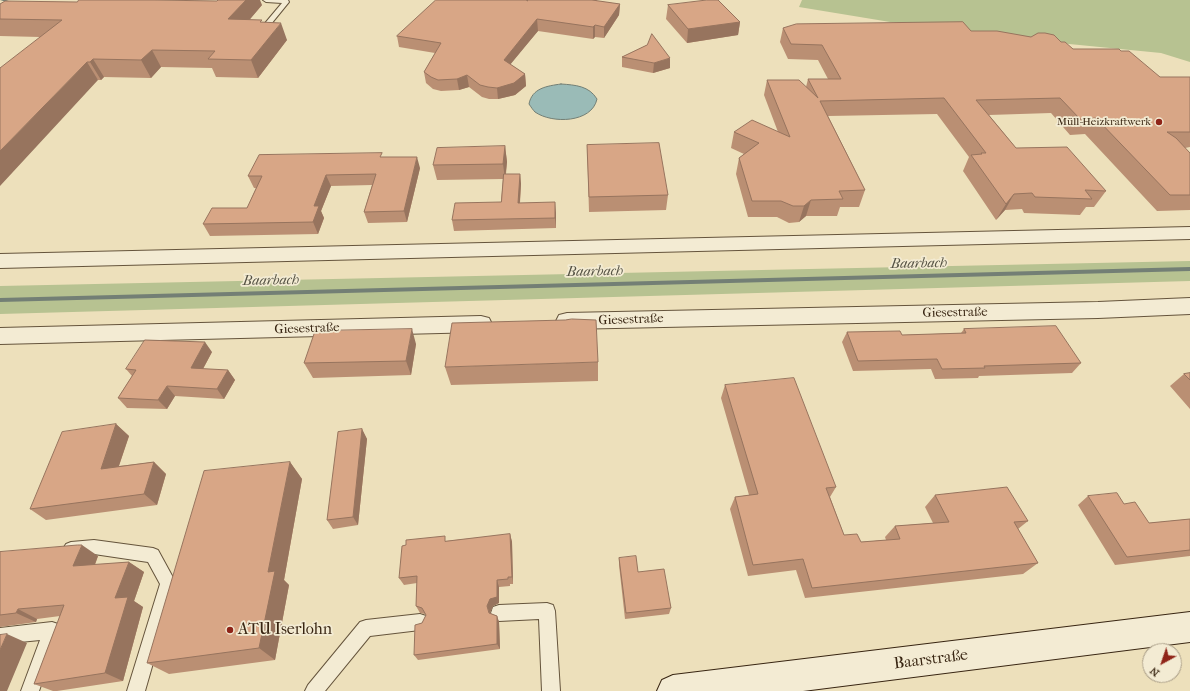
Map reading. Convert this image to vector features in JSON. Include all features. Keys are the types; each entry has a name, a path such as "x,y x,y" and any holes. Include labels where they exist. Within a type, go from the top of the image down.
{"street":[{"path":"0,261 1190,233"},
{"name":"Giesestraße","path":"551,322 1090,310 1190,306"},
{"name":"Giesestraße","path":"0,336 496,324"},
{"name":"Baarstraße","path":"673,691 1190,628"}],"lane":[{"path":"265,28 286,2 266,0"},
{"path":"55,550 94,547 153,555 168,583 136,691"},
{"path":"499,612 547,612 551,691"},
{"path":"314,691 366,628 420,622"},
{"path":"0,636 52,630 30,691"}],"green space":[{"path":"802,0 1190,0 1190,62 1161,53 957,33 799,7"},
{"path":"1190,261 1190,281 0,314 0,286"}],"water":[{"path":"561,84 582,87 590,91 597,99 594,107 588,113 580,117 570,119 551,118 542,116 535,112 529,104 533,94 546,87"}],"building":[{"path":"79,0 246,0 228,19 262,20 260,22 281,23 251,60 208,59 215,51 152,50 141,60 93,59 90,62 87,62 0,151 0,68 62,20 0,19 0,4 5,1 77,2"},
{"path":"436,0 592,0 620,4 604,27 595,25 593,27 537,19 504,60 525,74 514,83 497,88 480,85 467,75 457,79 438,80 431,77 424,72 441,43 397,36"},
{"path":"718,0 740,22 688,29 668,5"},
{"path":"963,22 971,31 997,31 1031,37 1038,33 1054,35 1061,42 1065,42 1073,49 1119,49 1121,51 1129,51 1160,77 1190,77 1190,132 1167,132 1176,138 1190,153 1190,195 1170,195 1096,118 1080,119 1060,98 976,100 1016,148 1067,147 1106,191 1085,190 1092,199 1035,197 1032,193 1014,194 1006,204 971,155 986,153 944,98 820,101 865,190 839,191 843,199 811,200 804,206 793,206 781,201 752,201 739,158 759,143 734,132 752,120 790,137 767,80 799,80 818,98 808,79 841,79 822,45 791,44 783,28 796,24"},
{"path":"652,34 670,58 654,63 622,57 647,45"},
{"path":"659,143 668,195 589,197 587,145"},
{"path":"505,146 503,164 433,165 437,148"},
{"path":"382,153 380,157 417,157 404,211 364,212 376,174 326,175 314,206 319,206 313,222 203,224 212,208 247,208 262,176 248,176 259,155"},
{"path":"504,174 520,174 518,203 555,202 555,218 452,220 455,203 501,202"},
{"path":"572,319 596,320 598,362 445,367 452,323"},
{"path":"1056,326 1081,363 942,369 937,359 858,361 847,332 900,331 902,335 966,333 964,329"},
{"path":"412,329 406,361 304,363 315,331"},
{"path":"145,340 205,342 191,368 228,370 217,389 167,386 158,400 118,398 136,370 126,369"},
{"path":"1190,373 1190,380 1184,374"},
{"path":"794,378 836,487 826,488 844,535 857,534 861,542 900,539 895,526 949,522 935,495 1007,487 1028,521 1014,522 1038,563 812,588 803,559 753,565 735,497 758,494 725,385"},
{"path":"116,424 101,469 154,462 144,494 30,509 62,432"},
{"path":"362,429 353,517 327,520 338,432"},
{"path":"290,462 268,572 275,571 259,648 147,663 204,471"},
{"path":"1117,493 1124,504 1135,502 1149,523 1190,519 1190,550 1127,557 1088,496"},
{"path":"510,534 512,577 497,580 497,597 490,599 487,606 489,613 497,616 497,644 414,655 415,625 422,623 426,615 422,608 416,606 417,576 399,578 402,546 406,545 406,540 445,536 445,541"},
{"path":"82,545 73,566 129,562 115,598 128,597 105,673 34,684 64,605 18,609 16,613 0,615 0,552"},
{"path":"636,556 638,572 664,569 671,608 626,613 619,558"},
{"path":"7,634 0,650 0,635"}],"waterway":[{"path":"0,7 10,5 12,3 2,0"},
{"name":"Baarbach","path":"0,300 1190,269"}],"place":[{"name":"Müll-Heizkraftwerk","path":"1159,122"},
{"name":"ATU Iserlohn","path":"230,630"}]}
